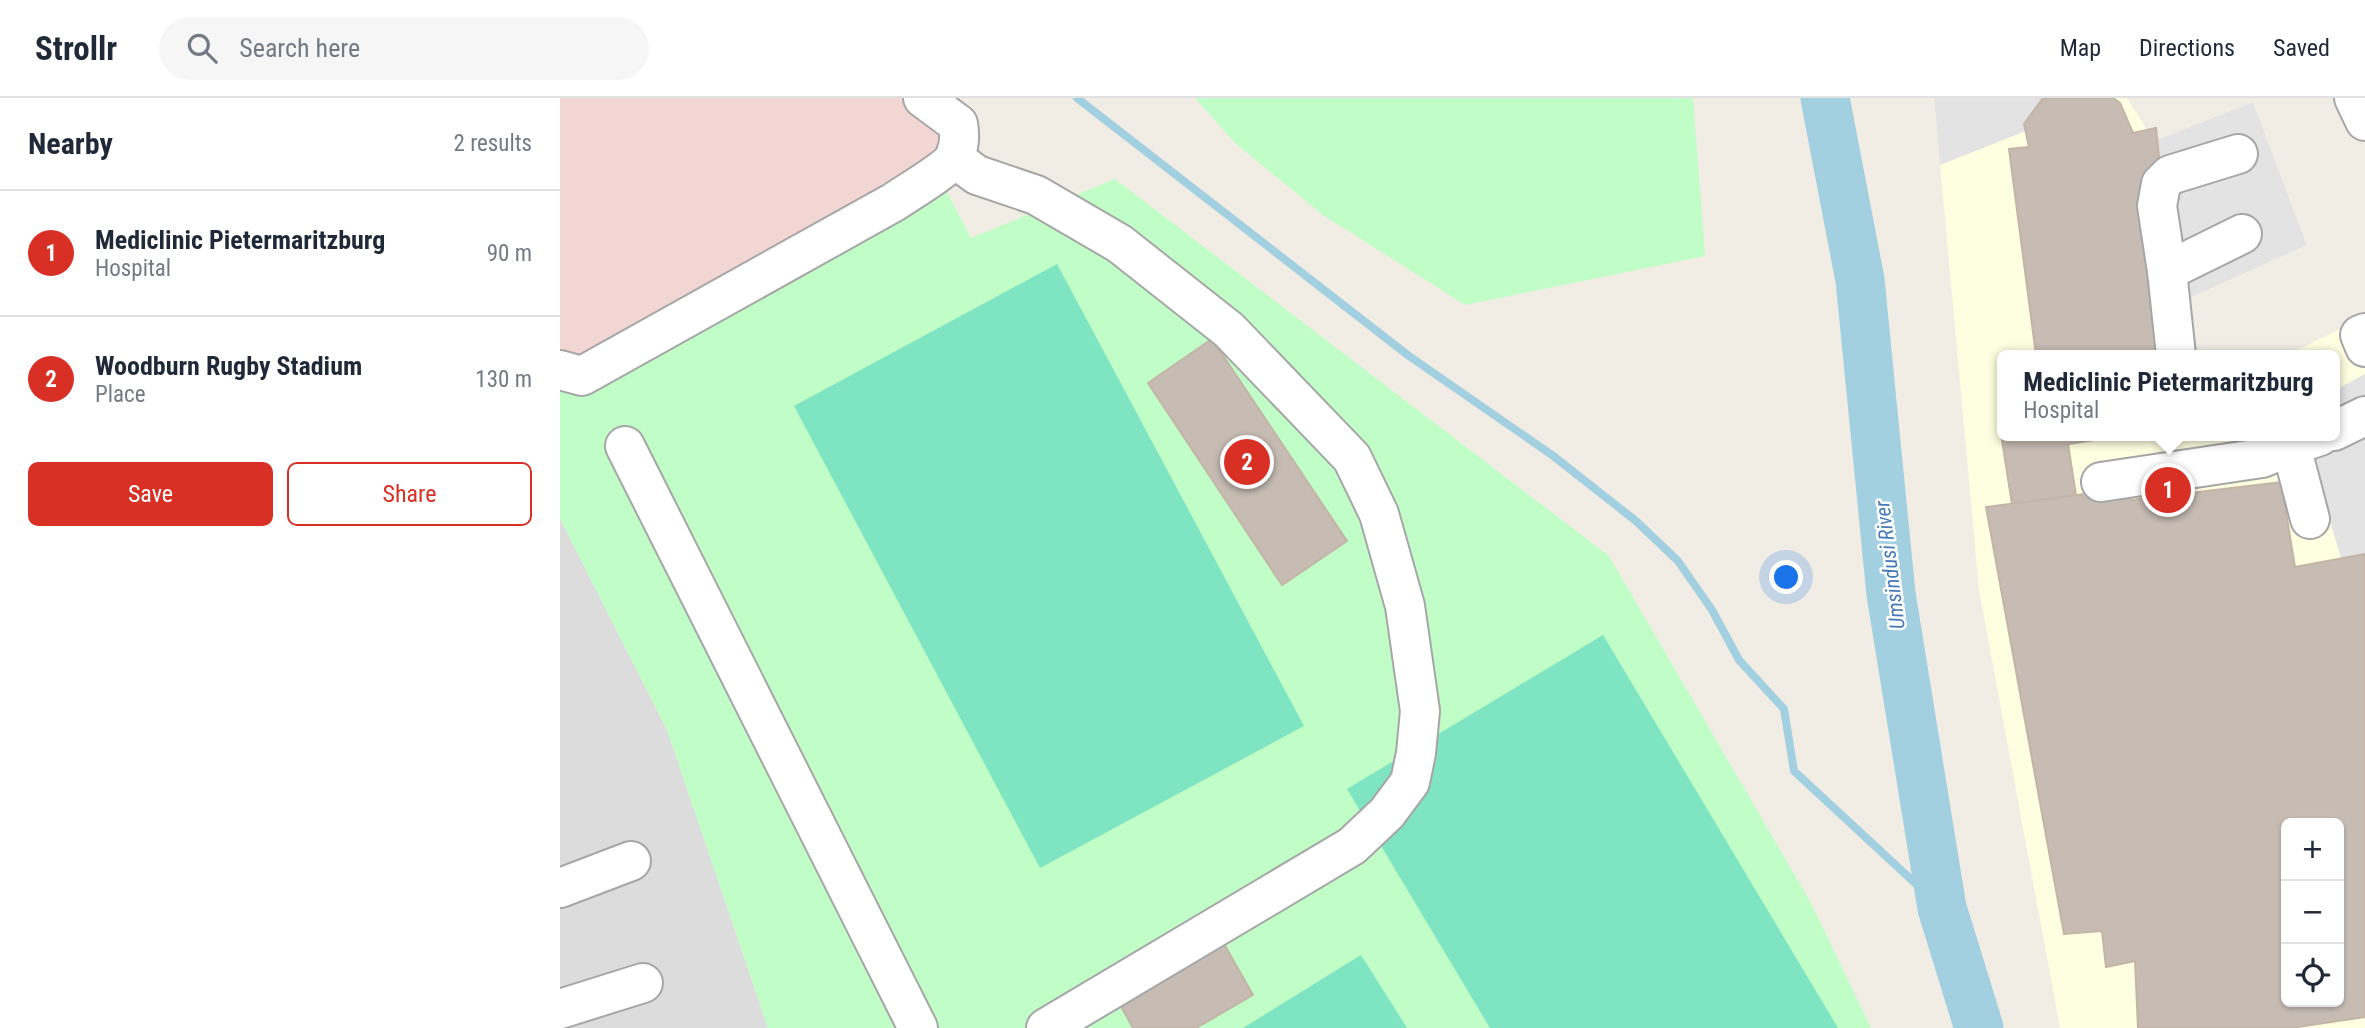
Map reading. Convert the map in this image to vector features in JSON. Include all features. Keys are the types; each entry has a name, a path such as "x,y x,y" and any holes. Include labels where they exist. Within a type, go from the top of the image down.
{"street":[{"path":"560,370 582,376 894,202 954,159 960,139 958,124 923,98"},
{"path":"2354,98 2365,121"},
{"path":"2175,350 2157,206 2158,192 2164,178 2238,155"},
{"path":"954,159 977,175 1036,195 1120,244 1229,330 1352,458 1379,514 1405,606 1420,712 1410,782 1387,813 1352,846 1046,1028"},
{"path":"2167,271 2242,234"},
{"path":"2365,333 2360,335 2365,347"},
{"path":"2101,482 2262,458 2302,441"},
{"path":"2310,519 2328,441"},
{"path":"625,446 918,1028"},
{"path":"560,888 631,861"},
{"path":"560,1009 643,984"}],"shaded area":[{"path":"560,98 941,98 944,171 560,379"},
{"path":"1934,98 2127,98 2154,141 2253,102 2307,245 2183,302 2189,350 1997,350 1997,441 2340,441 2340,350 2297,350 2365,317 2365,1028 2060,1028 1979,590"},
{"path":"1934,98 2109,98 1940,165"},
{"path":"2253,102 2307,245 2182,302 2154,141"},
{"path":"2365,374 2365,582 2349,584 2306,441 2340,441 2340,388"},
{"path":"560,519 667,730 768,1028 560,1028"}],"green space":[{"path":"1195,98 1693,98 1705,256 1465,305 1323,215 1235,143"},
{"path":"940,179 971,238 1115,179 1609,556 1811,903 1871,1028 768,1028 667,730 560,519 560,379"},
{"path":"1057,264 1304,726 1040,868 794,406"},
{"path":"1603,635 1838,1028 1490,1028 1347,789"},
{"path":"1361,955 1407,1028 1243,1028"}],"building":[{"path":"2043,98 2113,98 2120,103 2133,133 2156,128 2178,350 2035,350 2009,149 2029,147 2024,124"},
{"path":"1212,339 1347,541 1282,585 1148,383"},
{"path":"2002,441 2088,441 2068,444 2076,495 2012,504"},
{"path":"2281,482 2295,567 2365,554 2365,1017 2291,1028 2138,1028 2135,961 2106,967 2102,931 2064,934 1986,507 2131,488 2131,500"},
{"path":"1216,930 1253,995 1196,1028 1133,1028 1112,990"}],"waterway":[{"path":"1077,98 1409,356 1552,455 1636,521 1678,561 1712,610 1739,660 1784,709 1794,771 1942,908"},
{"name":"Umsindusi River","path":"1825,98 1860,280 1891,594 1942,908 1979,1028"}],"place":[{"name":"Woodburn Rugby Stadium","path":"1247,462"},
{"name":"Mediclinic Pietermaritzburg","path":"2168,490"}]}
